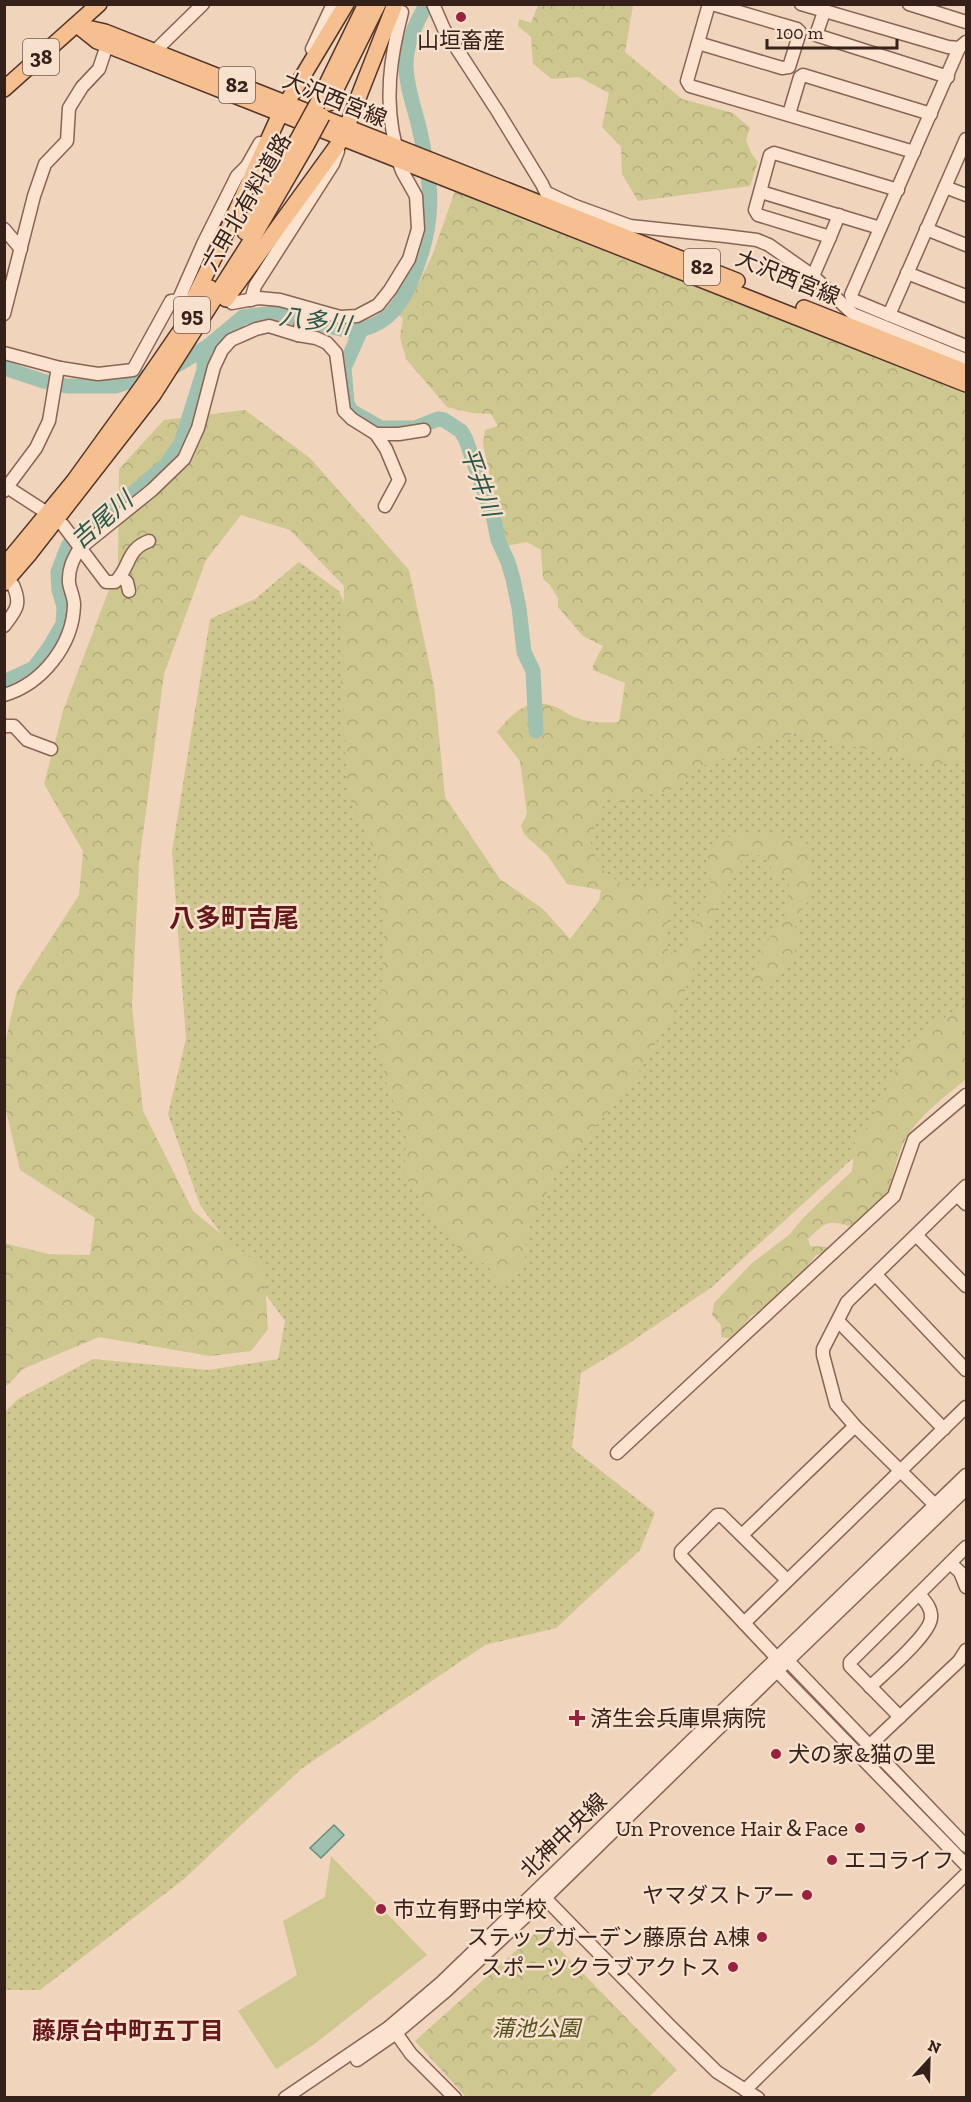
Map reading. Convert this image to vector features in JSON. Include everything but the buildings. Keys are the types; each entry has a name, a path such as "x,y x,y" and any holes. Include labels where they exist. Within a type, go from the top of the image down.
{"main road":[{"name":"38","path":"4,89 99,4"},
{"path":"142,387 204,278 283,109 346,4"},
{"name":"六甲北有料道路","path":"324,101 366,4"},
{"name":"六甲北有料道路","path":"9,584 147,404 178,358 249,244 378,4"},
{"path":"178,358 211,321 344,133 375,52 401,7"},
{"name":"大沢西宮線","path":"77,25 97,41 399,152 966,384"},
{"name":"大沢西宮線","path":"77,25 105,32 283,109"},
{"name":"六甲北有料道路","path":"4,566 74,481 142,387 212,285 302,142"},
{"name":"大沢西宮線","path":"437,169 553,209 966,372"}],"street":[{"path":"154,52 203,4"},
{"path":"295,88 333,4"},
{"path":"698,43 782,68 789,67 800,32 797,29 711,4 698,43 687,81 690,86 914,152"},
{"path":"801,4 948,48 963,45"},
{"path":"909,4 966,22"},
{"path":"232,303 259,298 280,300 305,309 340,316 357,316 378,305 409,259 418,229 416,196 402,171 390,117 389,81 401,7"},
{"path":"437,7 444,28 547,193 553,209"},
{"path":"824,12 816,35 948,77"},
{"path":"4,314 34,196 45,164 67,141 69,108 82,87 99,69 107,45"},
{"path":"963,45 851,295 853,300 966,346"},
{"path":"789,114 800,77 803,75 931,114"},
{"path":"4,353 59,370 98,374 133,370 171,301 182,300 204,242 237,176 248,166 260,144 271,132"},
{"path":"250,300 255,286 286,241 298,216 333,164 344,133"},
{"path":"889,315 966,142"},
{"path":"830,237 758,215 755,210 770,155 774,153 898,190"},
{"path":"945,187 966,195"},
{"path":"761,192 880,228"},
{"path":"547,193 630,226 757,240 776,249 813,276 853,314 966,360"},
{"path":"813,276 839,215"},
{"path":"4,229 21,249"},
{"path":"926,230 966,245"},
{"path":"907,273 966,296"},
{"path":"298,334 305,309"},
{"path":"4,695 32,683 45,671 61,647 73,614 74,602 69,583 70,566 80,546 152,490 184,459 198,428 214,368 222,350 231,339 243,333 269,326 316,338 327,343 336,353 344,411 352,419 376,434 386,449 399,480 385,506"},
{"path":"41,510 6,489 36,448 49,421 59,370"},
{"path":"376,434 399,434 424,430"},
{"path":"67,530 106,582 115,582 121,577 130,555 143,543 149,541"},
{"path":"121,577 127,582 129,591"},
{"path":"4,626 17,608 18,596 9,584"},
{"path":"4,726 14,726 27,740 51,749"},
{"path":"617,1453 894,1196 914,1139 966,1095"},
{"path":"935,1505 899,1471 836,1404 823,1355 847,1302 916,1235 963,1195"},
{"path":"916,1235 966,1286"},
{"path":"876,1275 966,1370"},
{"path":"837,1321 944,1429"},
{"path":"744,1623 966,1407"},
{"path":"742,1535 855,1426"},
{"path":"758,2097 717,2072 541,1894 777,1671 782,1659 966,1475"},
{"path":"782,1659 966,1490"},
{"path":"787,1580 722,1515 717,1515 681,1551 681,1556 744,1623 869,1746 966,1846"},
{"path":"900,1718 850,1666 850,1662 966,1547"},
{"path":"950,1563 960,1572 966,1587"},
{"path":"870,1687 926,1632 932,1617 926,1601 919,1594"},
{"path":"869,1746 959,1660 966,1650"},
{"name":"北神中央線","path":"299,2097 396,2033 446,1991 541,1894 782,1659"},
{"path":"777,1671 966,1865"},
{"path":"745,2090 966,1874"},
{"name":"北神中央線","path":"285,2097 388,2028 541,1894"},
{"path":"396,2033 411,2054 455,2097"}],"green space":[{"path":"538,5 633,5 625,52 682,99 733,113 750,128 746,140 751,153 758,162 750,186 638,201 622,174 621,147 602,127 609,93 579,77 552,79 533,64 531,37 518,26 519,19 531,23"},
{"path":"455,191 966,394 966,762 933,765 795,733 700,767 679,785 662,793 644,795 622,803 606,799 597,820 590,847 603,870 627,888 671,887 671,905 663,946 676,956 693,930 711,884 708,857 718,842 729,836 751,833 806,842 810,873 810,899 794,919 797,938 794,957 778,971 769,990 753,981 765,943 785,920 790,877 775,876 766,857 748,853 732,873 713,915 683,996 638,1074 554,1178 524,1238 528,1253 502,1287 487,1265 462,1253 434,1220 404,1175 406,1137 386,1081 378,1044 384,937 378,859 348,796 341,687 344,586 290,530 241,515 206,560 164,674 139,864 132,1006 143,1111 193,1211 264,1269 268,1329 251,1351 210,1356 99,1337 23,1369 5,1388 4,1243 48,1254 90,1255 95,1218 20,1170 5,1106 5,1043 17,991 79,895 83,851 44,784 63,711 118,566 119,469 164,420 245,410 310,458 409,570 434,686 445,797 500,879 543,909 570,939 599,901 601,890 567,884 548,856 524,834 521,826 527,814 520,761 497,732 516,712 538,703 556,707 587,721 619,722 625,683 593,670 593,665 603,646 583,636 558,607 558,598 543,579 541,550 527,542 505,546 483,444 485,430 498,426 491,414 472,413 447,407 406,359 400,337 403,319 394,310 419,283 432,256"},
{"path":"299,562 339,591 469,904 551,987 627,904 548,817 729,707 966,725 966,1055 712,1287 581,1373 572,1448 655,1513 640,1550 556,1628 485,1645 301,1769 184,1879 40,1990 5,1990 5,1412 18,1399 93,1359 208,1370 278,1359 285,1321 200,1205 168,1114 186,1039 172,851 210,619 255,599"},
{"path":"966,1003 966,1079 917,1122 901,1147 890,1187 880,1204 856,1227 830,1223 821,1227 808,1239 810,1246 828,1247 828,1252 816,1255 777,1301 751,1316 733,1339 721,1337 721,1325 712,1315 714,1303 751,1264 790,1234 803,1218 852,1171 855,1142 870,1124 909,1042"},
{"path":"331,1856 427,1955 316,2043 276,2069 238,2011 297,1975 283,1921 325,1897"},
{"name":"蒲池公園","path":"540,1929 677,2070 649,2097 466,2097 415,2041"}],"shaded area":[{"path":"334,1825 344,1835 321,1858 310,1848"}],"waterway":[{"name":"八多川","path":"4,368 67,386 115,386 172,368 207,347 243,317 276,313 349,331 370,327 394,311 405,294 419,262 425,242 430,205 427,167 406,72 412,33 427,4"},
{"name":"平井川","path":"361,330 344,368 347,403 351,411 381,428 415,428 438,419 444,420 461,431 466,440 513,579 524,652 533,671 536,731"},
{"name":"吉尾川","path":"4,682 34,668 63,624 64,607 59,590 58,572 68,546 84,530 102,520 166,465 181,443 204,370 204,349"}],"place":[{"name":"山垣畜産","path":"461,17"},
{"name":"済生会兵庫県病院","path":"577,1718"},
{"name":"犬の家&猫の里","path":"776,1754"},
{"name":"Un Provence Hair＆Face","path":"860,1828"},
{"name":"エコライフ","path":"832,1860"},
{"name":"ヤマダストアー","path":"807,1895"},
{"name":"市立有野中学校","path":"381,1909"},
{"name":"ステップガーデン藤原台 A棟","path":"762,1937"},
{"name":"スポーツクラブアクトス","path":"733,1967"}],"district":[{"name":"八多町吉尾","path":"234,918"},
{"name":"藤原台中町五丁目","path":"128,2031"}]}
